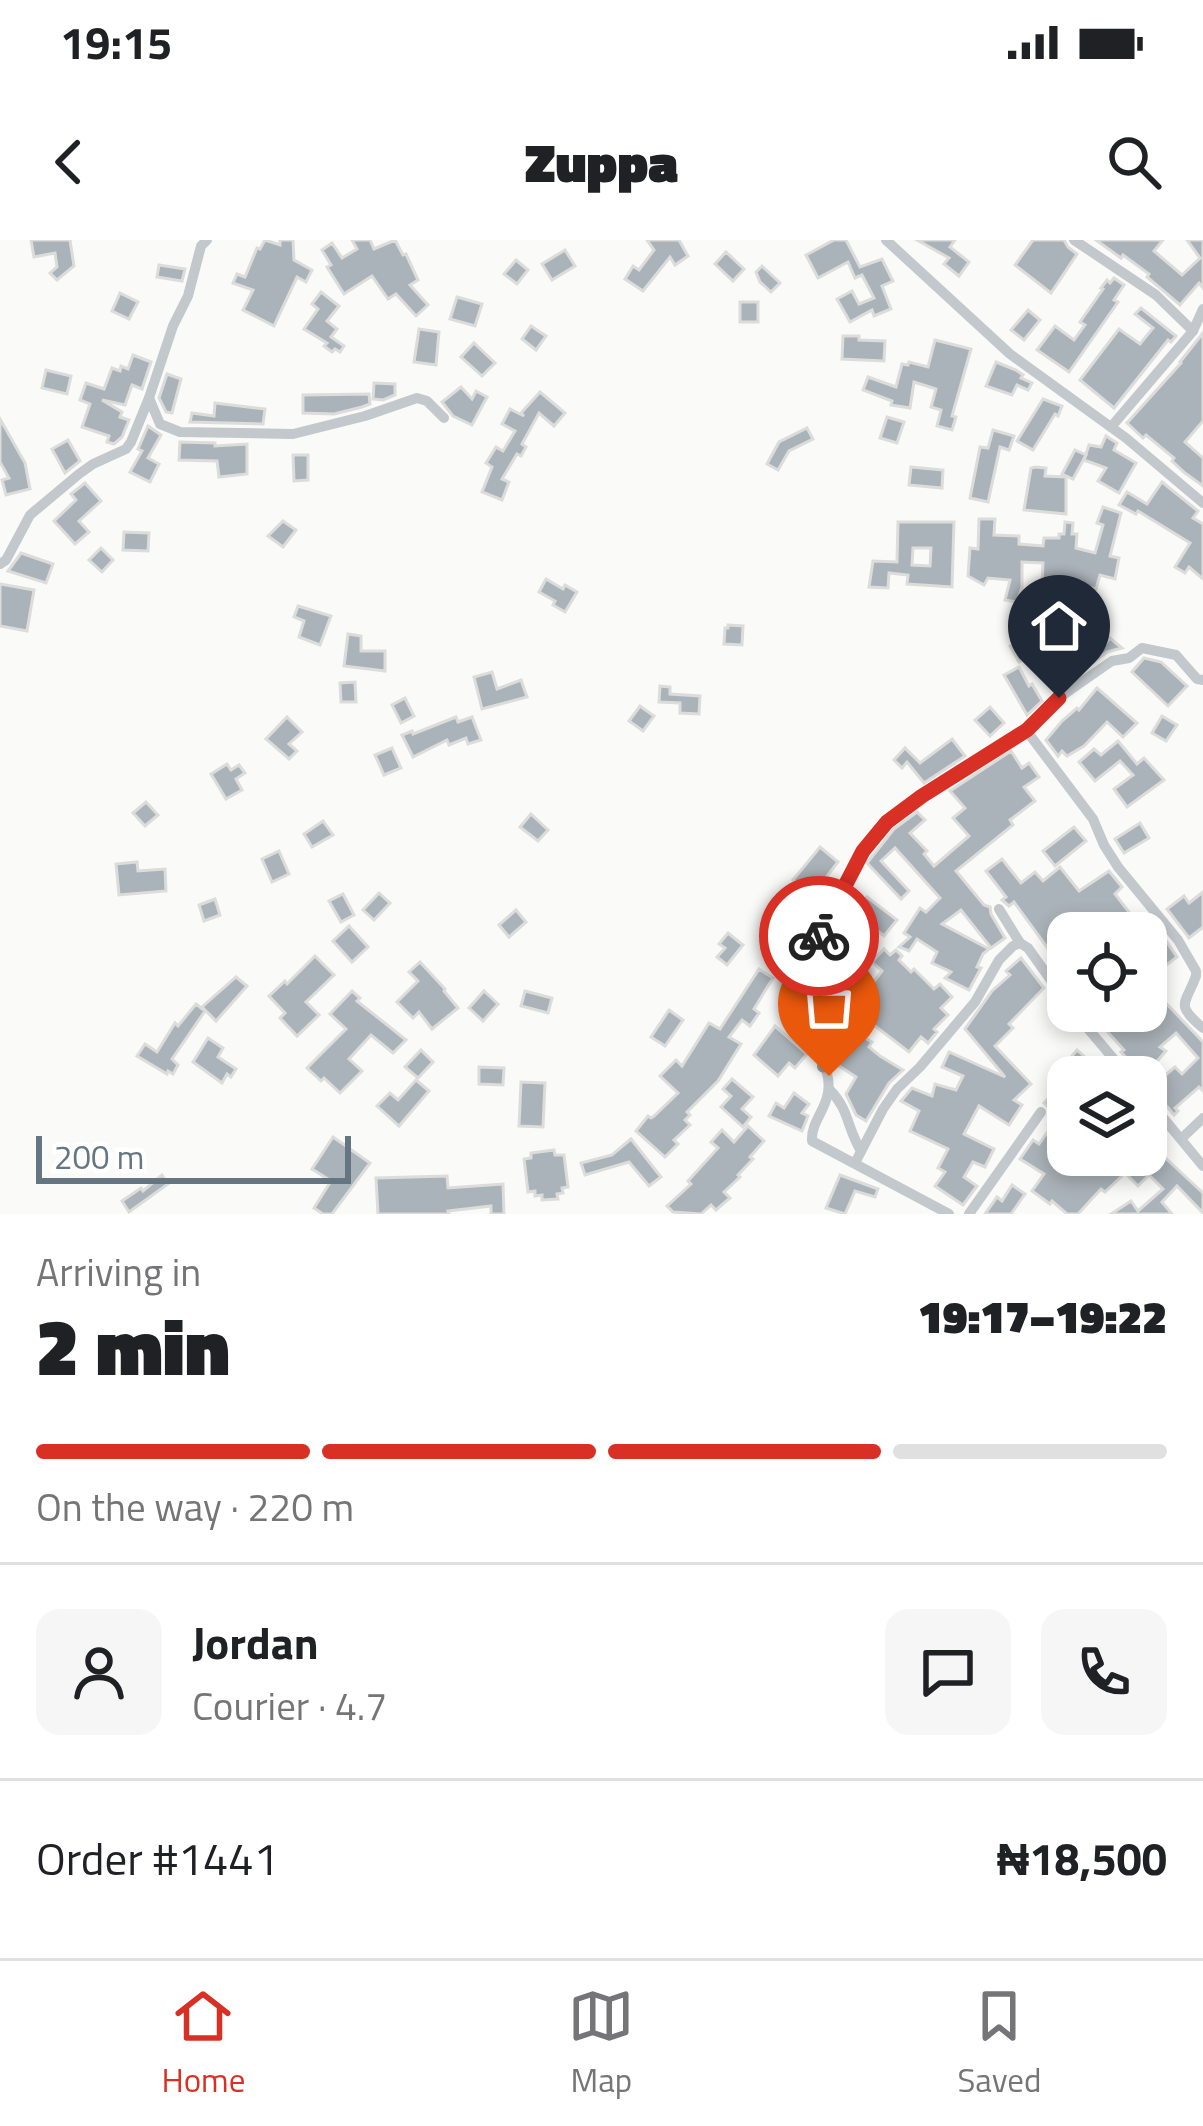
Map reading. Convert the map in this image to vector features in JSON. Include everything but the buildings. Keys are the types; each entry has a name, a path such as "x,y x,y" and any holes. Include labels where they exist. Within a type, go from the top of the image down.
{"street":[{"path":"0,564 30,515 93,464 126,449 207,240"},
{"path":"886,240 1010,354 1111,427 1203,503"},
{"path":"1074,240 1156,295 1193,331"},
{"path":"1111,427 1193,331 1203,309"},
{"path":"149,398 160,424 199,434 293,434 417,398 444,418"},
{"path":"950,1214 858,1157 812,1141 830,1090 829,1076 784,1004 795,967 839,901 863,851 887,822 1027,730 1071,689 1112,661 1129,658 1142,648 1176,656 1203,680"},
{"path":"1027,730 1093,819 1118,867 1190,958 1196,976 1184,999 1185,1011 1203,1028"},
{"path":"999,909 1047,975"},
{"path":"858,1157 897,1089 975,1002 999,960 1020,943"},
{"path":"1091,1032 1111,1056"},
{"path":"830,1090 846,1107 858,1157"},
{"path":"969,1214 1041,1112"},
{"path":"1182,1138 1203,1118"},
{"path":"1167,1121 1203,1166"}],"way so far":[{"path":"819,936 795,967 784,1004 829,1076"}],"route":[{"path":"819,936 863,851 887,822 1027,730 1059,698"}]}
